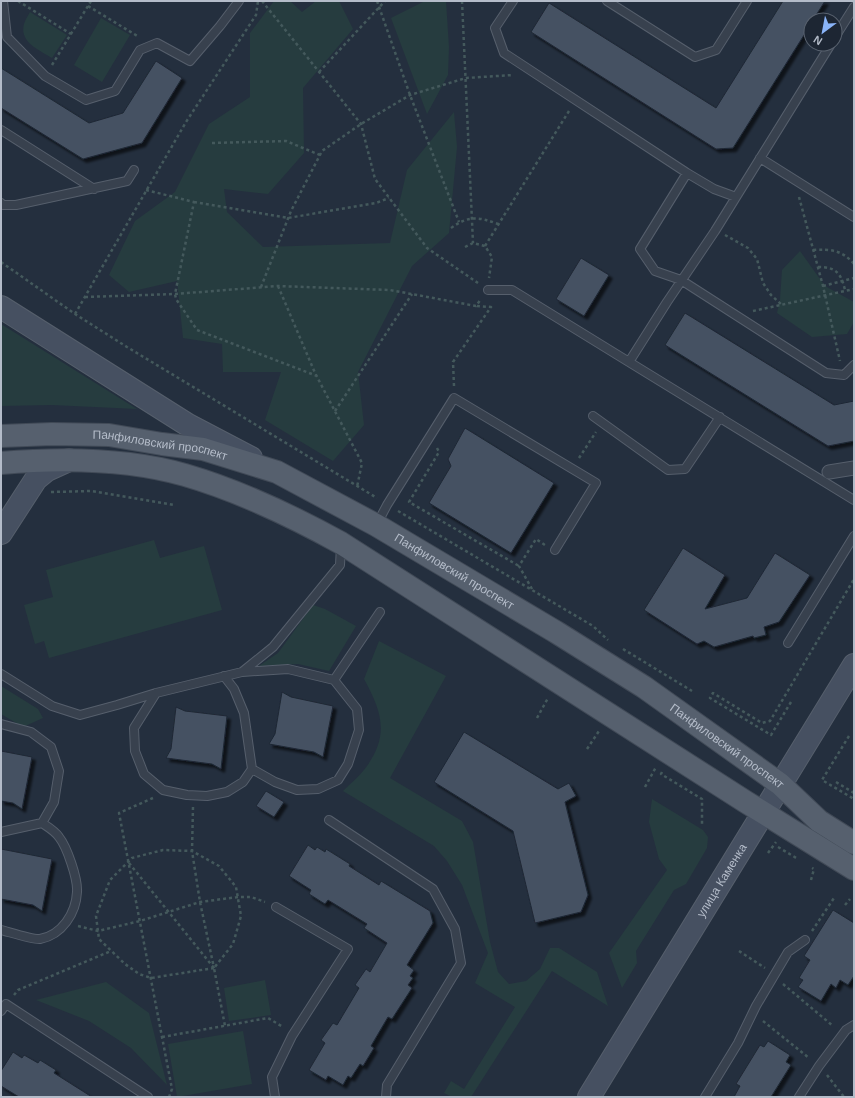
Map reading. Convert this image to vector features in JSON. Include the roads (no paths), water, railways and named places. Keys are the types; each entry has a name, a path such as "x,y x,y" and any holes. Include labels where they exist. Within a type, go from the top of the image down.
{"main road":[{"path":"1,307 188,425 277,472"},
{"name":"Панфиловский проспект","path":"1,436 52,434 109,435 203,449 277,472 376,525 644,687 780,784 819,820 854,843"},
{"path":"1,533 36,479 47,470 69,460"},
{"name":"Панфиловский проспект","path":"1,463 69,460 112,462 154,468 185,475 262,504 310,526 341,543 763,813 854,869"},
{"name":"улица Каменка","path":"589,1097 854,665"}],"street":[{"path":"829,472 854,468"}],"lane":[{"path":"3,1 8,37 45,76 86,100 115,91 140,50 157,42 190,61 239,1"},
{"path":"513,1 496,28 504,53 688,173 714,189 736,197"},
{"path":"607,1 695,57 716,50 746,1"},
{"path":"843,24 854,7"},
{"path":"629,362 681,280 715,231 826,52"},
{"path":"1,130 94,188"},
{"path":"760,158 854,217"},
{"path":"1,203 3,205 16,205 127,181 134,170"},
{"path":"688,173 640,249 655,271 681,280 826,373 844,375 854,365"},
{"path":"488,290 512,290 854,500"},
{"path":"376,525 454,398 596,483 555,550"},
{"path":"593,416 668,470 685,469 720,417"},
{"path":"788,643 854,536"},
{"path":"242,672 273,648 340,565 341,543"},
{"path":"334,680 380,612"},
{"path":"1,674 52,706 80,714 117,705 156,692 242,672 288,669 334,680 357,709 360,730 348,764 338,780 318,789 297,790 275,782 252,769"},
{"path":"156,692 134,728 135,751 144,774 164,790 207,796 227,792 243,782 252,769 244,713 234,689 224,676"},
{"path":"1,724 31,732 51,747 59,771 54,802 42,822 1,832"},
{"path":"328,820 433,889 455,929 461,963 386,1085 386,1097"},
{"path":"1,930 39,940 58,932 65,924 76,904 77,890 69,857 58,836 42,822"},
{"path":"275,1097 272,1077 293,1034 348,949 276,907"},
{"path":"705,1097 738,1043 756,1006 788,952 805,940"},
{"path":"3,1008 148,1097"},
{"path":"799,1097 819,1066 846,1030 854,1025"}]}
